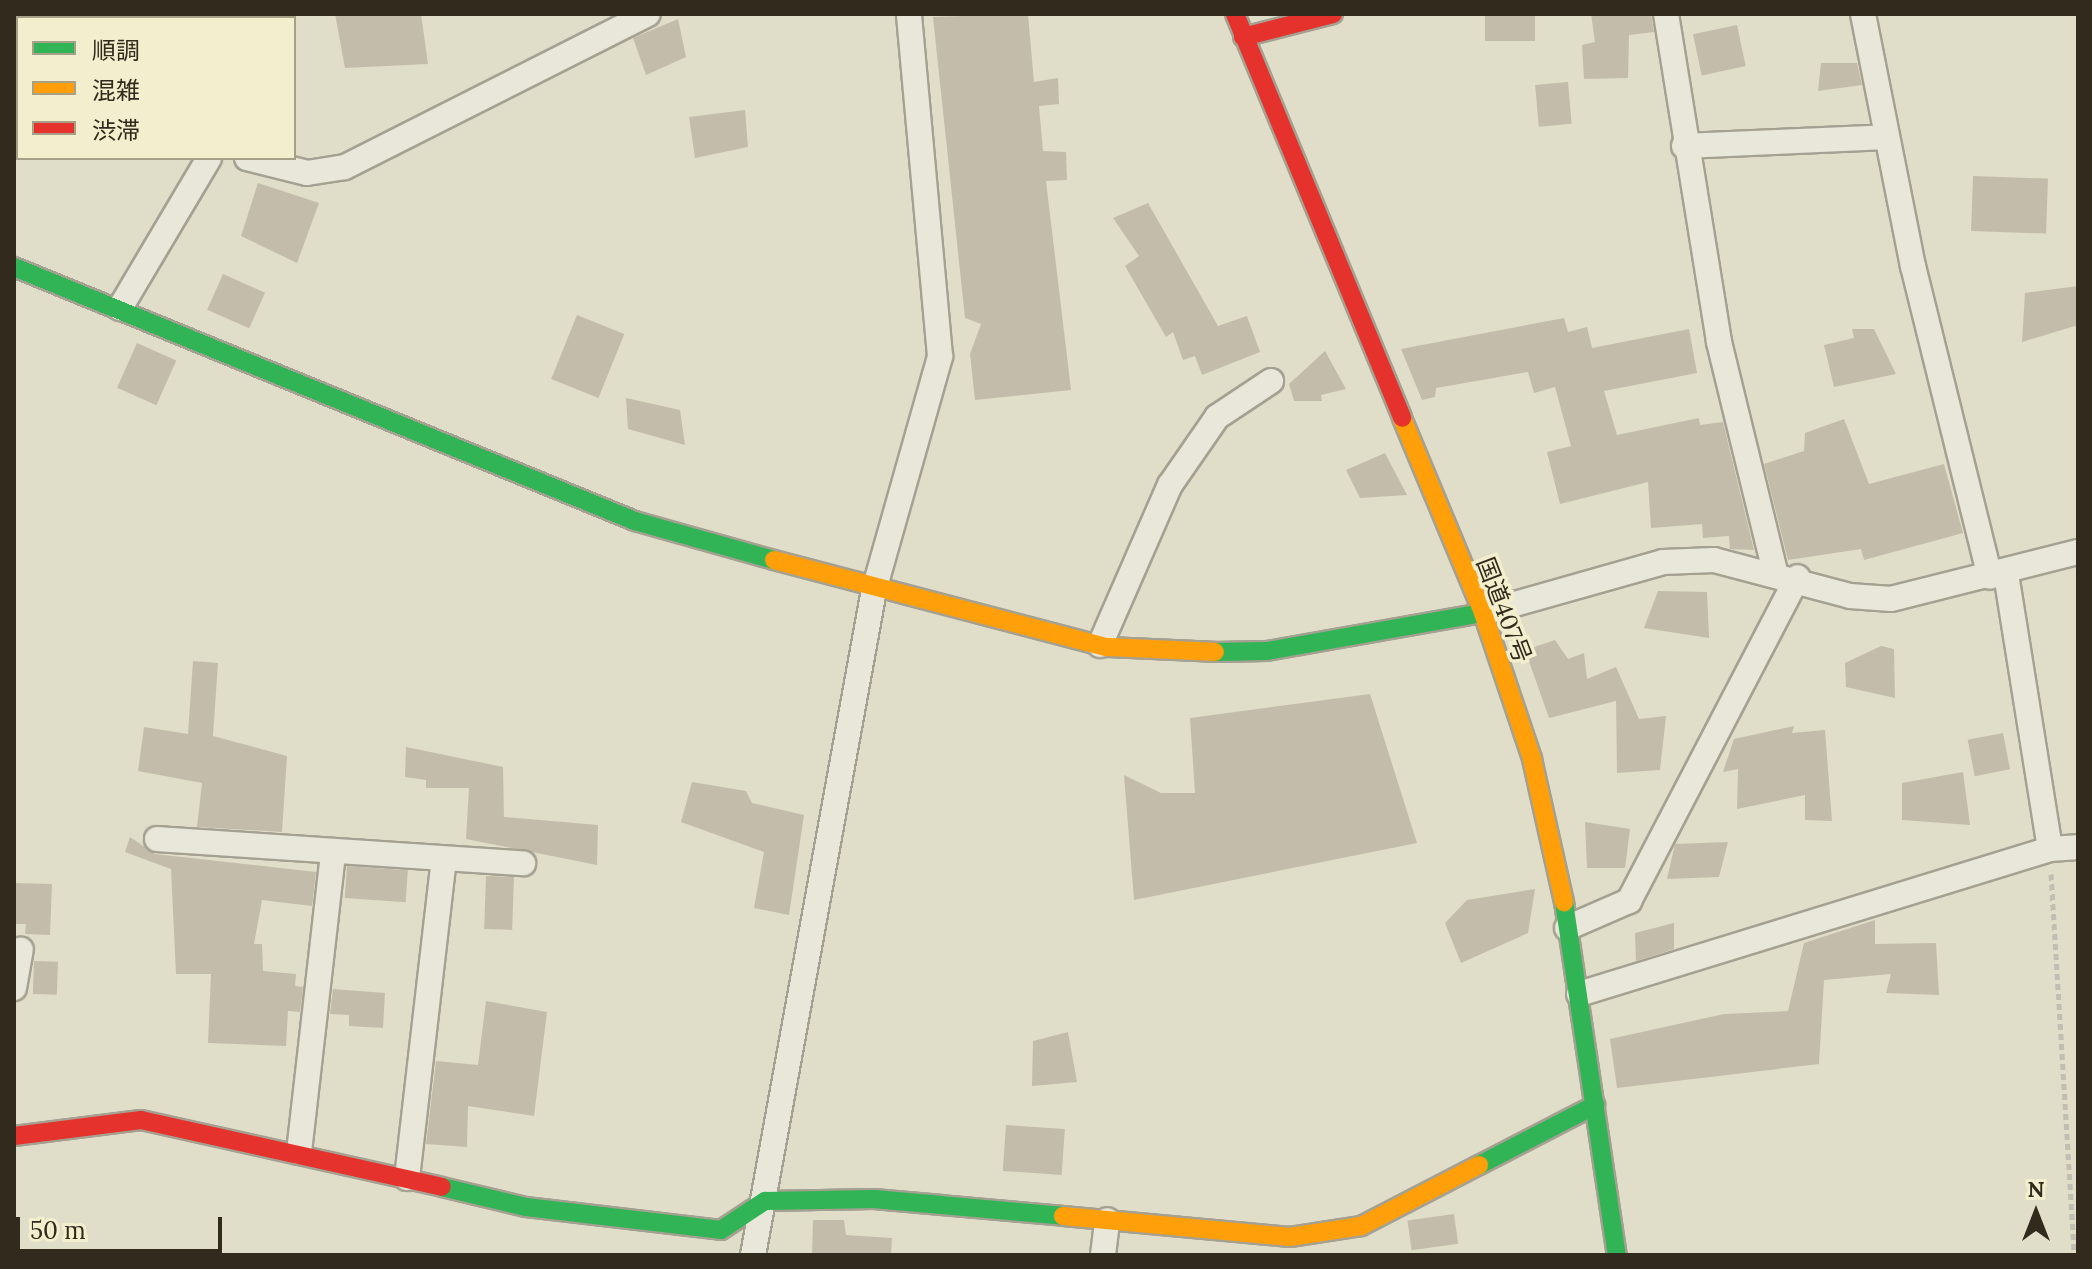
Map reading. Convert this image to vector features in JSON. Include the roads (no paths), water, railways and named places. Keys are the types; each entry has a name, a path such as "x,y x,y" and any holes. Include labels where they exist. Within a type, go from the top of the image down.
{"main road":[{"name":"国道407号","path":"1235,14 1483,613 1532,759 1579,994 1617,1255"},
{"path":"1243,37 1333,14"},
{"path":"14,267 635,521 874,590 1100,645 1267,651 1483,613"},
{"path":"14,1136 141,1120 299,1152 526,1207 721,1230 765,1201 874,1199 1290,1237 1361,1226 1595,1105"}],"street":[{"path":"255,160 307,173 345,167 648,14"},
{"path":"753,1255 874,590 940,356 909,14"},
{"path":"1567,928 1629,901 1786,574 1719,342 1684,146 1666,14"},
{"path":"1863,14 1887,137 1998,575 2050,849"},
{"path":"1684,146 1887,137"},
{"path":"120,308 208,160"},
{"path":"1100,645 1170,485 1217,417 1271,381"},
{"path":"1483,613 1663,562 1714,560 1786,574 1850,596 1891,599 1998,575 2078,552"},
{"path":"157,839 333,854 523,863"},
{"path":"1579,994 2050,849 2078,847"},
{"path":"299,1152 333,854"},
{"path":"407,1178 444,859"},
{"path":"14,988 21,950"},
{"path":"1103,1255 1107,1220"}]}
